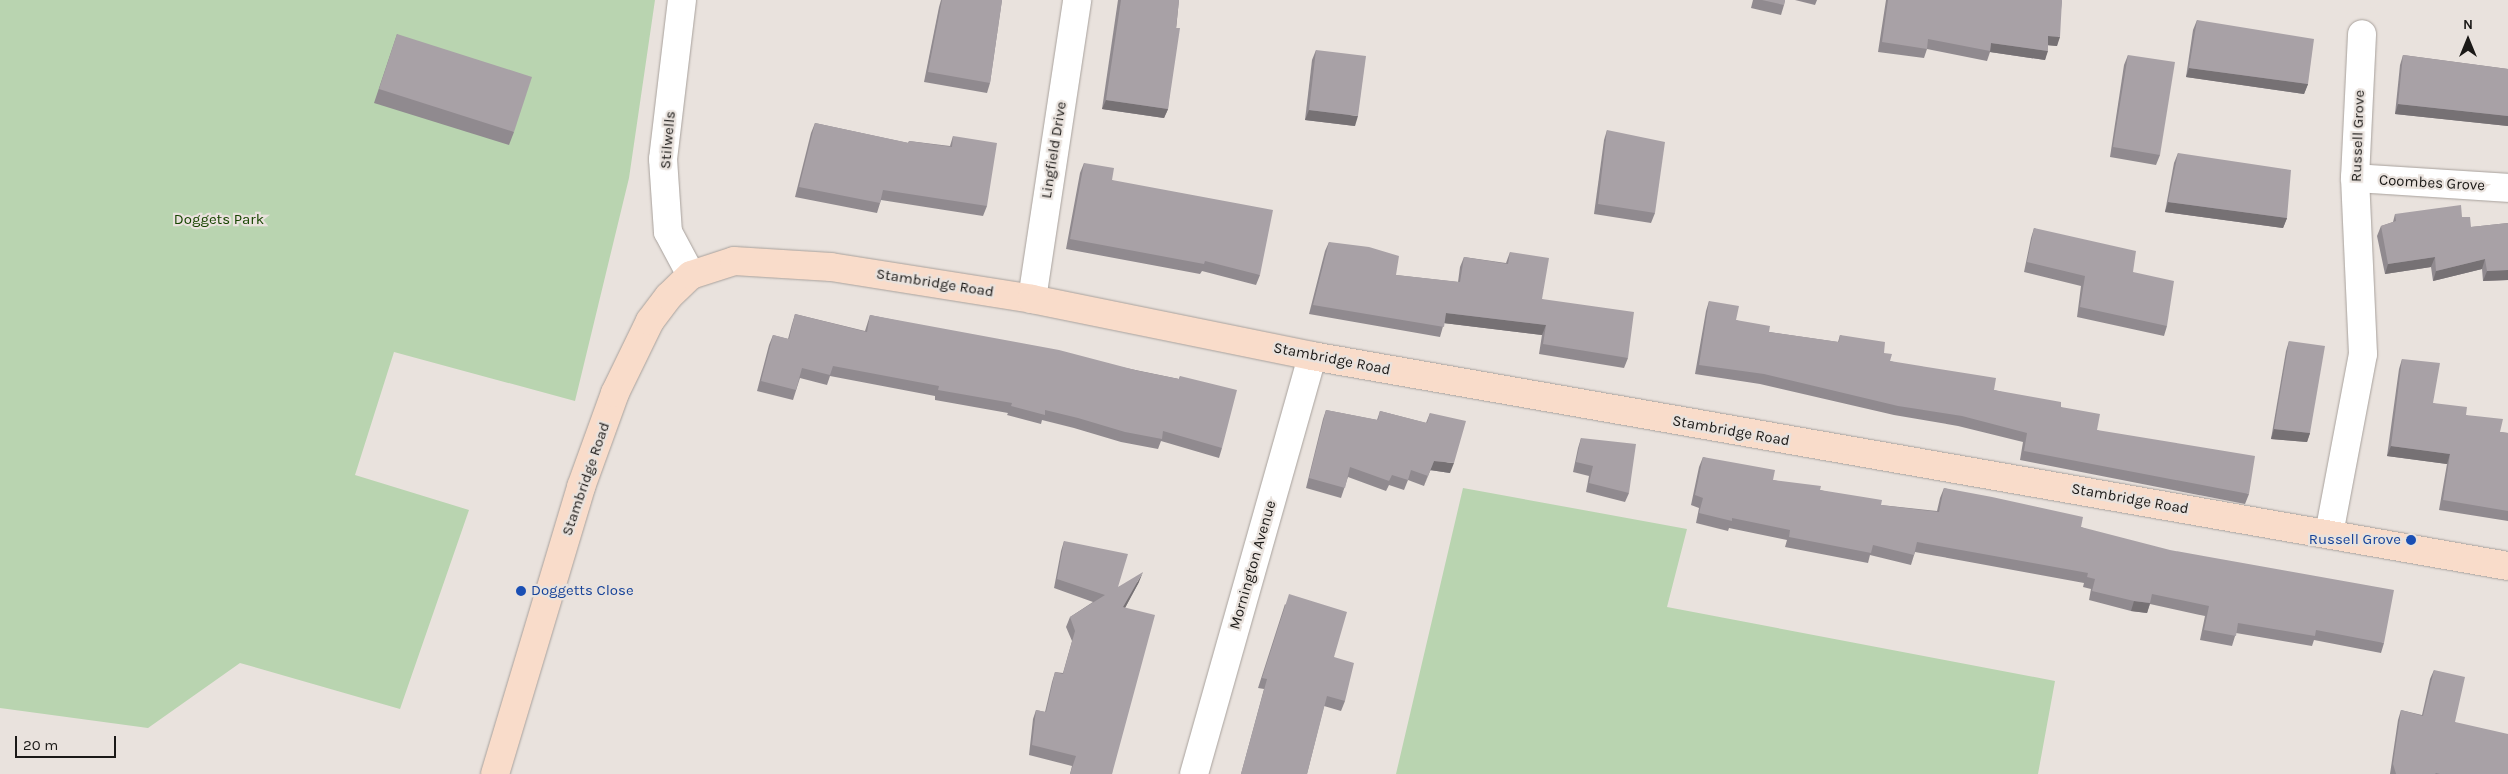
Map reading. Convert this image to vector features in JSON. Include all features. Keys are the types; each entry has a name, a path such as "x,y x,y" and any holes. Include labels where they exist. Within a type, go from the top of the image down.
{"street":[{"name":"Stilwells","path":"682,0 663,159 668,232 691,275"},
{"name":"Lingfield Drive","path":"1032,299 1077,0"},
{"name":"Russell Grove","path":"2329,534 2362,354 2355,178 2362,34"},
{"name":"Coombes Grove","path":"2355,178 2508,188"},
{"name":"Stambridge Road","path":"494,774 581,487 615,393 650,321 691,275 734,261 778,262 831,267 1032,299 1312,356 2508,566"},
{"name":"Mornington Avenue","path":"1194,774 1312,356"}],"green space":[{"name":"Doggets Park","path":"0,0 655,0 629,178 575,401 394,352 355,475 469,510 400,709 240,663 148,728 0,708"},
{"path":"1463,488 1687,529 1667,607 2055,681 2038,774 1396,774"}],"building":[{"path":"942,0 1002,0 990,83 928,72"},
{"path":"1121,0 1179,0 1176,28 1180,28 1168,109 1106,100"},
{"path":"1762,0 1785,0 1784,5"},
{"path":"1888,0 2062,0 2060,37 2048,36 2048,51 1991,43 1990,51 1928,39 1927,49 1882,42"},
{"path":"2197,20 2314,39 2308,84 2189,68"},
{"path":"397,34 532,77 514,132 379,89"},
{"path":"1316,50 1366,56 1358,116 1309,110"},
{"path":"2128,55 2175,62 2160,155 2113,147"},
{"path":"2403,55 2508,69 2508,116 2398,104"},
{"path":"815,123 909,143 909,141 952,147 953,136 997,143 987,206 883,190 880,203 799,187"},
{"path":"1607,130 1665,142 1655,213 1598,204"},
{"path":"2178,153 2291,170 2287,218 2168,202"},
{"path":"1084,163 1114,168 1112,180 1273,210 1260,275 1205,261 1204,264 1070,239"},
{"path":"2461,205 2462,217 2470,217 2471,227 2508,223 2508,270 2487,271 2485,259 2436,271 2435,257 2388,264 2381,226 2396,221 2395,214"},
{"path":"2034,228 2136,251 2133,272 2174,281 2167,326 2080,307 2085,276 2027,262"},
{"path":"1329,242 1369,247 1399,256 1396,275 1460,282 1464,257 1508,264 1510,252 1549,258 1542,299 1634,312 1628,358 1543,344 1546,325 1446,313 1444,327 1313,305"},
{"path":"1709,301 1739,306 1736,320 1770,326 1769,332 1839,342 1840,335 1885,342 1884,353 1892,354 1890,361 1996,378 1994,390 2061,402 2061,407 2100,414 2097,430 2255,456 2249,494 2024,451 2027,433 1962,416 1898,406 1764,374 1699,365"},
{"path":"795,314 867,332 870,315 1059,350 1139,371 1179,379 1180,376 1237,390 1222,448 1163,431 1162,439 1125,432 1045,410 1045,415 1011,406 1012,403 938,390 939,386 833,366 830,375 802,368 796,390 761,381 773,335 789,339"},
{"path":"2289,341 2325,346 2310,433 2274,429"},
{"path":"2402,359 2440,363 2433,403 2467,407 2466,415 2503,419 2500,432 2508,433 2508,511 2443,500 2450,454 2391,446"},
{"path":"1326,410 1378,420 1380,411 1427,423 1430,413 1466,421 1454,463 1434,461 1428,476 1411,470 1408,480 1392,475 1389,481 1350,467 1345,488 1309,478"},
{"path":"1581,438 1636,444 1629,493 1589,483 1593,466 1576,462"},
{"path":"1703,457 1775,470 1773,480 1821,486 1820,490 1882,500 1881,505 1939,512 1944,488 1992,497 2083,517 2081,527 2170,550 2394,590 2384,643 2316,630 2315,636 2238,623 2236,636 2204,630 2209,606 2152,594 2150,603 2092,591 2095,579 2087,577 2088,573 1917,542 1914,555 1873,545 1871,553 1789,537 1790,530 1732,518 1732,521 1699,513 1703,498 1695,495"},
{"path":"1064,541 1128,554 1118,587 1143,572 1123,607 1155,615 1112,774 1070,774 1076,756 1032,745 1036,710 1046,712 1055,672 1063,674 1075,631 1070,617 1105,595 1057,579"},
{"path":"1289,594 1347,612 1334,657 1354,663 1345,701 1327,696 1307,774 1241,774 1267,679 1262,678"},
{"path":"2434,670 2465,677 2455,722 2508,734 2508,774 2396,774 2393,764 2401,710 2423,716"}],"place":[{"name":"Russell Grove","path":"2411,540"},
{"name":"Doggetts Close","path":"521,591"}]}
